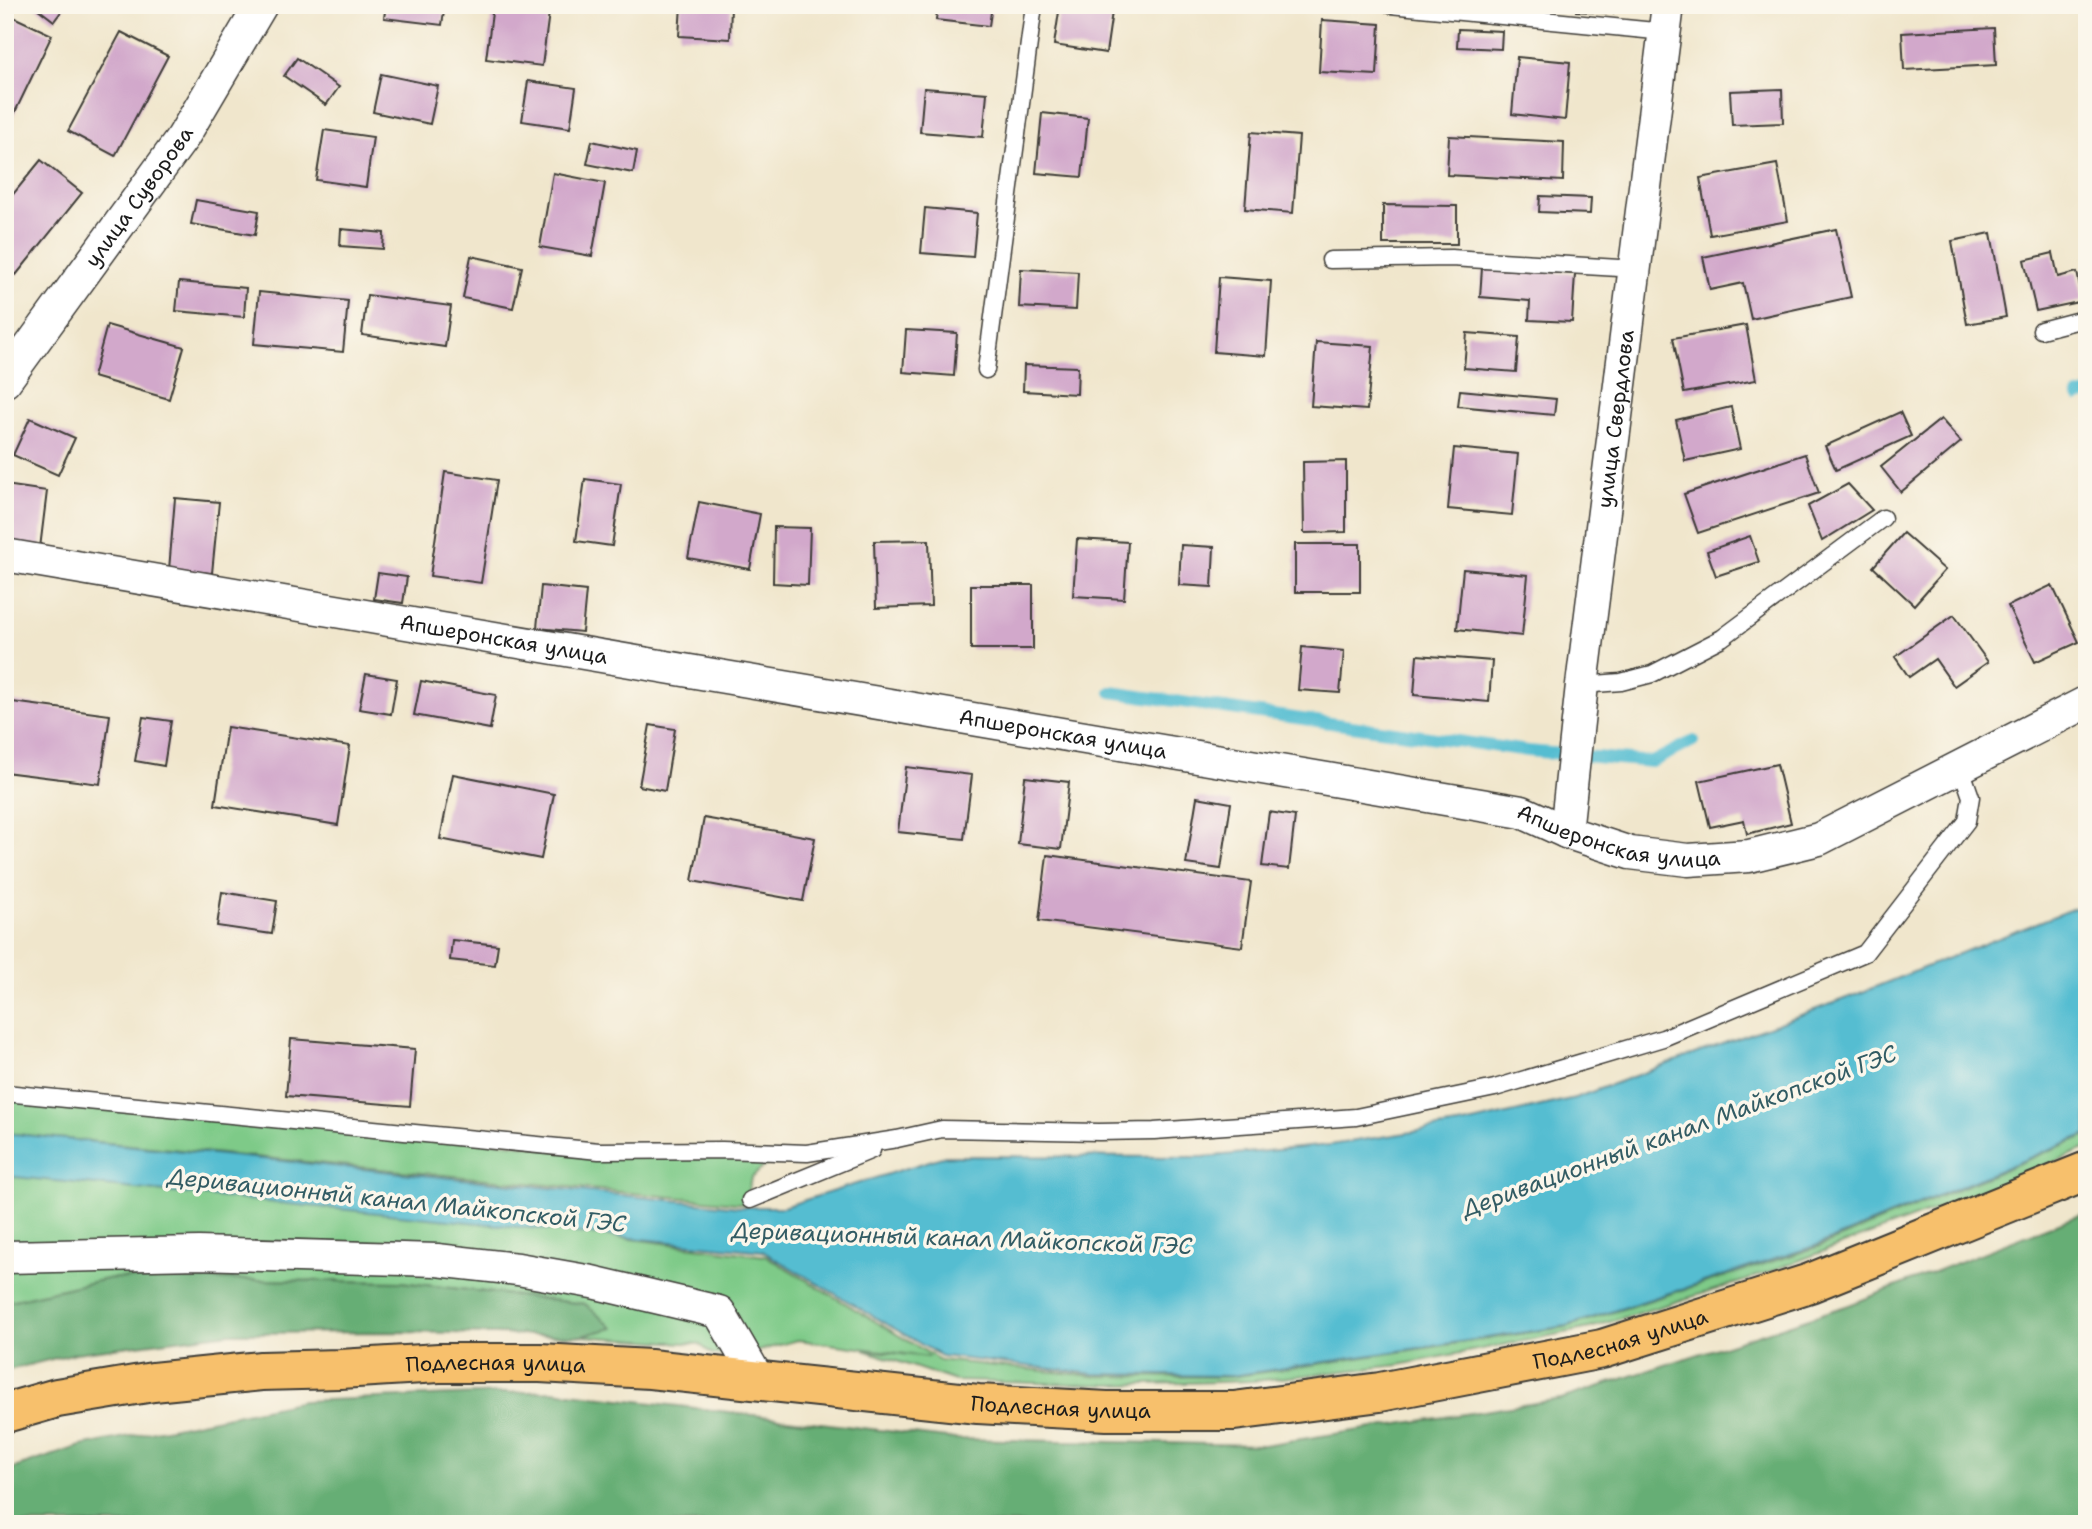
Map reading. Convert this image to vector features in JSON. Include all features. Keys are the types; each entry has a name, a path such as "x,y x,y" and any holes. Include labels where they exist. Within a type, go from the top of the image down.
{"main road":[{"name":"Подлесная улица","path":"5,1413 57,1398 153,1382 261,1371 439,1363 540,1363 650,1368 978,1404 1107,1411 1234,1411 1380,1392 1602,1349 1811,1283 2087,1171"}],"street":[{"name":"улица Суворова","path":"5,381 183,137 261,5"},
{"name":"улица Свердлова","path":"1566,832 1582,685 1667,19"},
{"name":"Апшеронская улица","path":"5,555 1522,813 1566,832 1630,853 1688,860 1749,856 1819,839 2087,702"},
{"path":"5,1257 199,1253 437,1260 518,1269 592,1282 719,1312 759,1381"}],"lane":[{"path":"986,370 1034,5"},
{"path":"1390,5 1667,19"},
{"path":"1330,260 1451,258 1636,269"},
{"path":"2041,330 2087,318"},
{"path":"1582,685 1621,682 1652,674 1722,638 1883,518"},
{"path":"5,1093 599,1151 722,1150 807,1153 942,1129 1154,1131 1356,1117 1494,1088 1663,1038 1865,953 1967,821 1971,797 1961,768"},
{"path":"750,1200 897,1139"}],"green space":[{"path":"5,1094 597,1152 777,1155 751,1178 745,1204 5,1133"},
{"path":"2087,1135 2087,1148 1988,1190 1744,1281 1590,1328 1399,1365 1254,1381 1110,1385 955,1381 864,1350 929,1357 798,1340 737,1357 712,1354 699,1344 581,1336 612,1328 585,1304 401,1282 111,1278 5,1302 5,1175 537,1227 766,1256 940,1360 1093,1376 1231,1377 1566,1327 1821,1246"},
{"path":"2087,1212 2087,1524 5,1524 5,1471 81,1446 303,1401 553,1391 955,1439 1263,1445 1561,1399 1849,1305"},
{"path":"111,1278 401,1282 585,1304 613,1328 581,1336 405,1332 230,1333 76,1353 5,1371 5,1302"}],"water":[{"name":"Деривационный канал Майкопской ГЭС","path":"2087,903 2087,1134 1821,1244 1567,1326 1231,1376 1094,1374 941,1356 762,1251 5,1176 5,1133 739,1207 783,1207 945,1156 1203,1157 1330,1145 1464,1124 1575,1098 1855,995"}],"building":[{"path":"33,5 66,5 54,21"},
{"path":"386,5 445,5 442,25 384,18"},
{"path":"493,5 550,5 542,66 486,59"},
{"path":"681,5 731,5 730,39 679,36"},
{"path":"938,5 992,5 989,26 936,20"},
{"path":"1060,5 1113,5 1106,53 1054,45"},
{"path":"1576,5 1613,5 1613,13 1576,11"},
{"path":"5,13 52,35 5,133"},
{"path":"1322,20 1380,24 1377,75 1319,72"},
{"path":"1994,28 1996,65 1904,70 1902,33"},
{"path":"1458,29 1502,31 1501,49 1457,47"},
{"path":"121,32 168,56 115,156 68,131"},
{"path":"1517,57 1570,62 1565,120 1512,114"},
{"path":"297,58 339,87 326,105 284,76"},
{"path":"381,74 438,86 430,124 373,112"},
{"path":"528,81 576,88 570,128 522,121"},
{"path":"924,88 987,93 983,137 920,132"},
{"path":"1782,89 1783,123 1732,125 1730,91"},
{"path":"1042,113 1088,118 1082,177 1036,173"},
{"path":"324,130 373,137 366,187 316,180"},
{"path":"1251,132 1299,136 1293,213 1245,209"},
{"path":"1449,136 1564,142 1563,181 1447,175"},
{"path":"592,141 637,151 633,173 587,164"},
{"path":"41,160 82,193 16,275 5,266 5,204"},
{"path":"1777,164 1788,221 1710,235 1700,178"},
{"path":"553,173 605,183 592,256 540,247"},
{"path":"1540,196 1591,198 1590,214 1539,212"},
{"path":"196,200 259,211 255,235 191,224"},
{"path":"1383,205 1457,206 1457,244 1383,244"},
{"path":"925,208 977,213 973,257 921,253"},
{"path":"341,229 384,233 383,249 340,246"},
{"path":"1836,229 1851,297 1751,319 1743,283 1710,290 1703,257"},
{"path":"1991,233 2006,317 1967,324 1952,241"},
{"path":"2053,253 2058,277 2077,272 2083,301 2036,311 2024,260"},
{"path":"471,256 522,267 513,308 463,298"},
{"path":"1482,268 1575,274 1572,322 1529,320 1530,301 1480,297"},
{"path":"1021,269 1078,272 1076,310 1019,307"},
{"path":"1219,277 1271,281 1266,356 1214,352"},
{"path":"179,282 246,288 244,317 176,311"},
{"path":"259,292 348,301 343,352 254,344"},
{"path":"367,295 451,306 445,347 362,335"},
{"path":"107,325 184,347 169,399 93,377"},
{"path":"1746,325 1756,380 1684,393 1673,338"},
{"path":"906,330 957,333 954,376 903,372"},
{"path":"1467,333 1519,337 1516,372 1464,368"},
{"path":"1316,342 1373,346 1367,410 1311,406"},
{"path":"1024,365 1078,367 1077,394 1023,391"},
{"path":"1460,390 1556,399 1554,415 1458,406"},
{"path":"1731,407 1740,449 1685,461 1676,420"},
{"path":"1900,412 1911,436 1836,470 1825,446"},
{"path":"30,418 75,438 58,475 13,455"},
{"path":"1941,419 1961,442 1901,492 1881,467"},
{"path":"1454,448 1518,454 1512,515 1448,509"},
{"path":"1805,454 1819,493 1698,533 1684,494"},
{"path":"1346,461 1346,532 1304,533 1303,462"},
{"path":"445,472 497,480 481,583 430,576"},
{"path":"585,479 621,484 612,546 576,541"},
{"path":"1848,484 1872,510 1822,541 1808,506"},
{"path":"5,485 47,491 40,548 5,544"},
{"path":"175,498 219,502 212,573 169,570"},
{"path":"699,502 760,514 750,569 688,558"},
{"path":"774,527 810,528 808,585 773,583"},
{"path":"1903,533 1945,570 1914,605 1873,567"},
{"path":"1750,536 1759,562 1716,576 1707,551"},
{"path":"1077,539 1128,542 1124,599 1073,596"},
{"path":"929,540 931,606 876,608 874,541"},
{"path":"1295,544 1360,544 1360,592 1295,592"},
{"path":"1181,545 1214,547 1212,587 1179,585"},
{"path":"1463,569 1528,575 1522,636 1457,629"},
{"path":"378,573 407,577 403,603 374,599"},
{"path":"971,585 1033,585 1033,649 971,649"},
{"path":"2052,585 2079,642 2035,662 2008,606"},
{"path":"541,586 586,591 582,632 537,628"},
{"path":"1954,615 1988,662 1954,686 1935,659 1909,677 1895,657"},
{"path":"1302,647 1344,651 1340,693 1298,690"},
{"path":"1417,655 1492,661 1489,702 1414,695"},
{"path":"366,674 397,679 391,714 359,709"},
{"path":"421,681 496,695 490,729 414,715"},
{"path":"5,701 110,715 100,784 5,772"},
{"path":"143,717 171,721 164,766 135,761"},
{"path":"650,725 675,729 665,791 639,786"},
{"path":"227,727 350,746 338,825 215,805"},
{"path":"1777,764 1791,823 1747,834 1744,820 1710,827 1699,781"},
{"path":"906,767 972,775 964,839 898,832"},
{"path":"453,774 554,794 541,859 440,839"},
{"path":"1025,777 1069,782 1061,849 1018,844"},
{"path":"1197,797 1231,803 1221,869 1186,864"},
{"path":"1269,812 1295,816 1289,869 1262,866"},
{"path":"704,818 815,838 803,901 692,881"},
{"path":"1047,855 1251,882 1242,947 1039,921"},
{"path":"222,892 277,901 272,934 217,926"},
{"path":"452,940 498,945 495,965 450,960"},
{"path":"291,1039 415,1049 410,1106 286,1096"}],"waterway":[{"path":"2078,396 2087,394"},
{"path":"1111,692 1528,751 1652,762 1693,741"}]}
